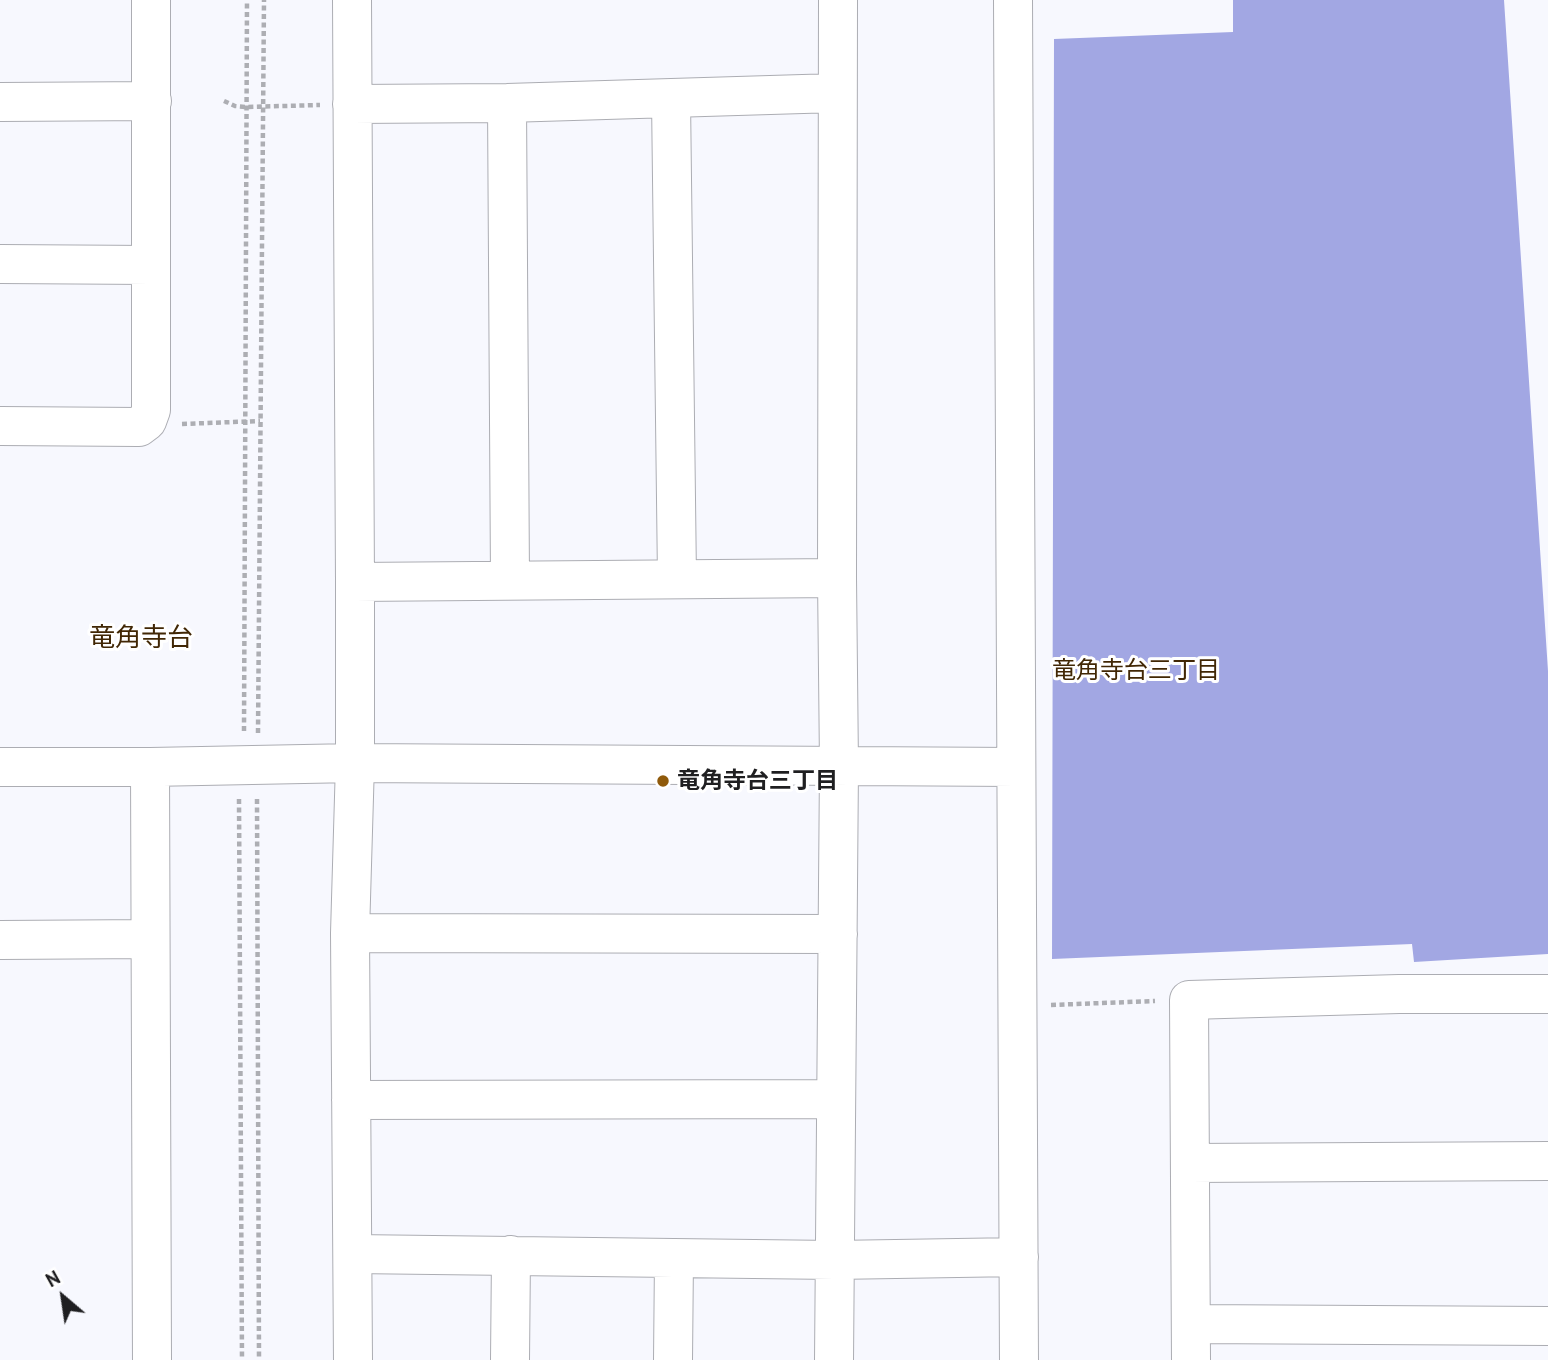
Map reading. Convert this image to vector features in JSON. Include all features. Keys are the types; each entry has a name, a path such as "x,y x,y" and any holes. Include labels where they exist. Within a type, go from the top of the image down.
{"street":[{"path":"0,426 139,427 147,421 151,410 151,0"},
{"path":"352,0 355,762 350,933 353,1360"},
{"path":"834,1360 839,766 836,578 838,0"},
{"path":"1013,0 1019,1360"},
{"path":"352,104 506,103 836,93"},
{"path":"671,99 677,579"},
{"path":"0,102 152,101"},
{"path":"506,103 510,580"},
{"path":"0,264 150,265"},
{"path":"355,582 836,578"},
{"path":"0,767 150,767 355,762 1016,767"},
{"path":"150,767 152,1360"},
{"path":"350,933 838,934"},
{"path":"0,940 150,939"},
{"path":"1548,994 1399,994 1189,1000 1192,1342 1548,1326"},
{"path":"351,1100 836,1099"},
{"path":"1190,1163 1548,1160"},
{"path":"353,1254 834,1260 1020,1257"},
{"path":"510,1360 511,1255"},
{"path":"673,1360 674,1258"}],"path":[{"path":"244,735 247,0"},
{"path":"258,741 264,0"},
{"path":"224,101 246,107 352,104"},
{"path":"147,421 163,424 260,421"},
{"path":"257,789 259,1360"},
{"path":"239,790 242,1360"},
{"path":"1019,1006 1189,1000"}],"water":[{"path":"1233,0 1504,0 1548,671 1548,954 1414,962 1412,944 1052,959 1054,39 1233,32"}],"place":[{"name":"竜角寺台三丁目","path":"663,781"}],"district":[{"name":"竜角寺台","path":"141,639"},
{"name":"竜角寺台三丁目","path":"1136,671"}]}
